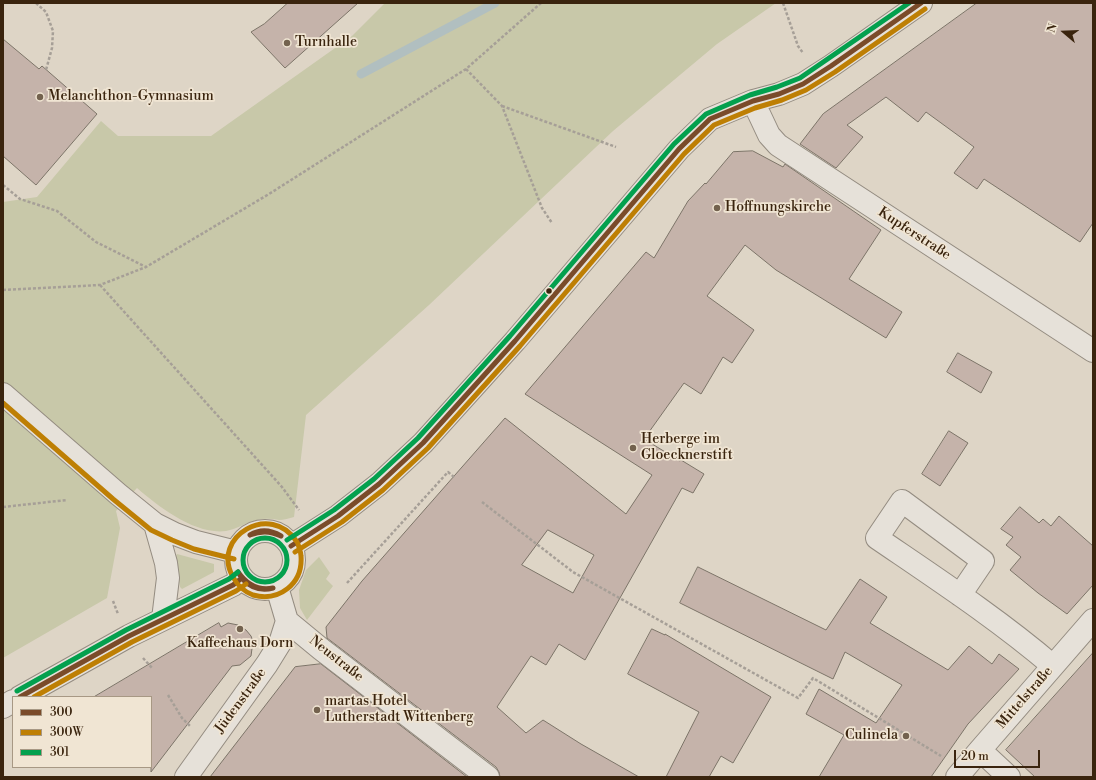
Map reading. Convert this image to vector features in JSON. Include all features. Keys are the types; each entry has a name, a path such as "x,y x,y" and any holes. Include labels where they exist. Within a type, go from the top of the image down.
{"street":[{"path":"291,546 338,516 379,484 423,443 515,341 679,149 710,119 753,101 779,94 803,84 817,76 921,3"},
{"name":"Kupferstraße","path":"753,101 769,135 778,145 1093,351"},
{"path":"3,394 118,494 155,524 196,542 236,552"},
{"path":"960,594 983,561 902,501 877,538 960,594 1031,647 1053,666"},
{"path":"155,524 166,563 168,578 163,619"},
{"path":"262,531 279,534 291,546 294,557 292,572 286,581 277,587 267,590 258,589 249,585 242,578 236,566 236,552 246,538 256,532 262,531"},
{"path":"22,696 123,639 233,585 242,578"},
{"path":"277,587 287,621"},
{"name":"Mittelstraße","path":"960,773 1093,620"},
{"name":"Jüdenstraße","path":"186,777 268,664 280,643 287,621"},
{"name":"Neustraße","path":"287,621 488,777"},
{"path":"3,707 12,702"},
{"path":"980,750 1009,777"}],"path":[{"path":"36,3 46,12 53,31 52,48 46,70"},
{"path":"3,290 100,285 146,267 269,194 466,68 541,3"},
{"path":"783,3 798,46 817,76"},
{"path":"466,68 502,106 542,208 552,223"},
{"path":"502,106 616,146"},
{"path":"3,185 20,199 57,211 96,242 146,267"},
{"path":"100,285 282,487 313,532"},
{"path":"347,583 448,472 454,477"},
{"path":"3,507 67,500"},
{"path":"482,502 573,572 798,698 813,678 960,773"},
{"path":"168,696 182,718 209,745"}],"green space":[{"path":"385,3 776,3 717,44 613,131 429,305 306,415 294,517 281,520 261,519 226,531 202,529 178,518 137,488 116,511 120,528 107,598 3,658 3,202 37,197 101,121 118,136 211,136 352,36"},
{"path":"177,554 214,564 214,572 182,589 180,587"},
{"path":"319,557 330,573 326,579 333,586 307,620 300,608 299,590 306,570"}],"building":[{"name":"Turnhalle","path":"288,3 358,3 285,68 251,32 264,24"},
{"path":"977,3 1093,3 1093,223 1080,242 984,179 977,189 954,173 974,147 926,112 918,122 886,97 847,125 863,137 836,168 800,144 823,114"},
{"name":"Melanchthon-Gymnasium","path":"3,39 39,69 42,66 97,114 36,185 3,156"},
{"path":"753,151 783,167 785,164 881,230 849,279 902,312 886,338 776,270 745,245 707,296 754,330 732,363 723,357 701,394 684,383 644,439 704,474 693,493 682,488 585,660 559,644 546,665 531,656 497,707 526,733 543,720 581,744 639,777 500,777 496,767 327,638 326,627 362,581 505,418 626,514 652,475 525,394 646,252 654,258 688,201 705,183 706,184 733,152","holes":["548,530 594,555 573,593 522,565"]},
{"path":"958,353 992,372 981,393 947,372"},
{"path":"949,431 968,443 940,486 922,474"},
{"path":"1020,507 1039,523 1043,519 1051,526 1059,516 1093,546 1093,585 1067,614 1010,570 1021,557 1006,545 1013,537 1001,529"},
{"path":"698,567 826,630 860,579 887,597 870,623 948,670 969,646 992,664 999,654 1019,669 968,724 931,777 819,777 844,735 806,714 819,689 876,723 902,685 845,652 833,679 680,603"},
{"path":"219,623 221,627 228,623 238,625 246,630 253,641 251,656 240,665 232,666 151,772 152,696 96,696"},
{"path":"652,629 665,634 771,697 733,763 721,756 709,777 666,777 699,712 628,674"},
{"path":"1093,653 1093,777 1035,777 1006,750"},
{"name":"martas Hotel Lutherstadt Wittenberg","path":"321,664 467,777 210,777 295,667"}],"waterway":[{"path":"361,74 495,3"}],"transit line":[{"name":"301","path":"287,540 334,510 374,479 418,438 510,336 674,144 706,114 750,95 800,78 909,3"},
{"name":"300","path":"291,546 338,516 379,484 423,443 515,341 679,149 710,119 753,101 779,94 803,84 921,3"},
{"name":"300W","path":"295,552 342,522 383,490 428,448 520,346 684,154 714,125 755,108 782,100 806,90 835,72 925,9"},
{"name":"300W","path":"3,403 113,499 151,530 194,549 234,559"},
{"name":"300W","path":"297,542 286,530 273,525 259,525 247,529 236,538 230,549 228,562 233,577 242,588 253,595 272,596 288,589 298,575 301,566 301,556 298,544"},
{"name":"300","path":"250,535 266,531 273,532 281,536"},
{"name":"300","path":"250,535 265,532 281,536"},
{"name":"301","path":"261,538 269,538 274,539 281,544 286,551 287,560 286,569 281,576 274,581 261,582 253,579 246,572 243,564 243,556 246,548 253,541 261,538"},
{"name":"300","path":"238,572 241,577 253,586 262,589 273,588"},
{"name":"300","path":"238,572 244,581 253,587 263,589 273,588"},
{"name":"301","path":"17,691 126,630 229,579 238,572"},
{"name":"300","path":"22,696 129,636 233,585 242,578"},
{"name":"300W","path":"36,696 132,642 236,591 246,584"}],"place":[{"name":"Turnhalle","path":"287,43"},
{"name":"Melanchthon-Gymnasium","path":"40,97"},
{"name":"Hoffnungskirche","path":"717,208"},
{"name":"Herberge im Gloecknerstift","path":"633,448"},
{"name":"Kaffeehaus Dorn","path":"240,629"},
{"name":"martas Hotel Lutherstadt Wittenberg","path":"317,710"},
{"name":"Culinela","path":"906,736"}]}
